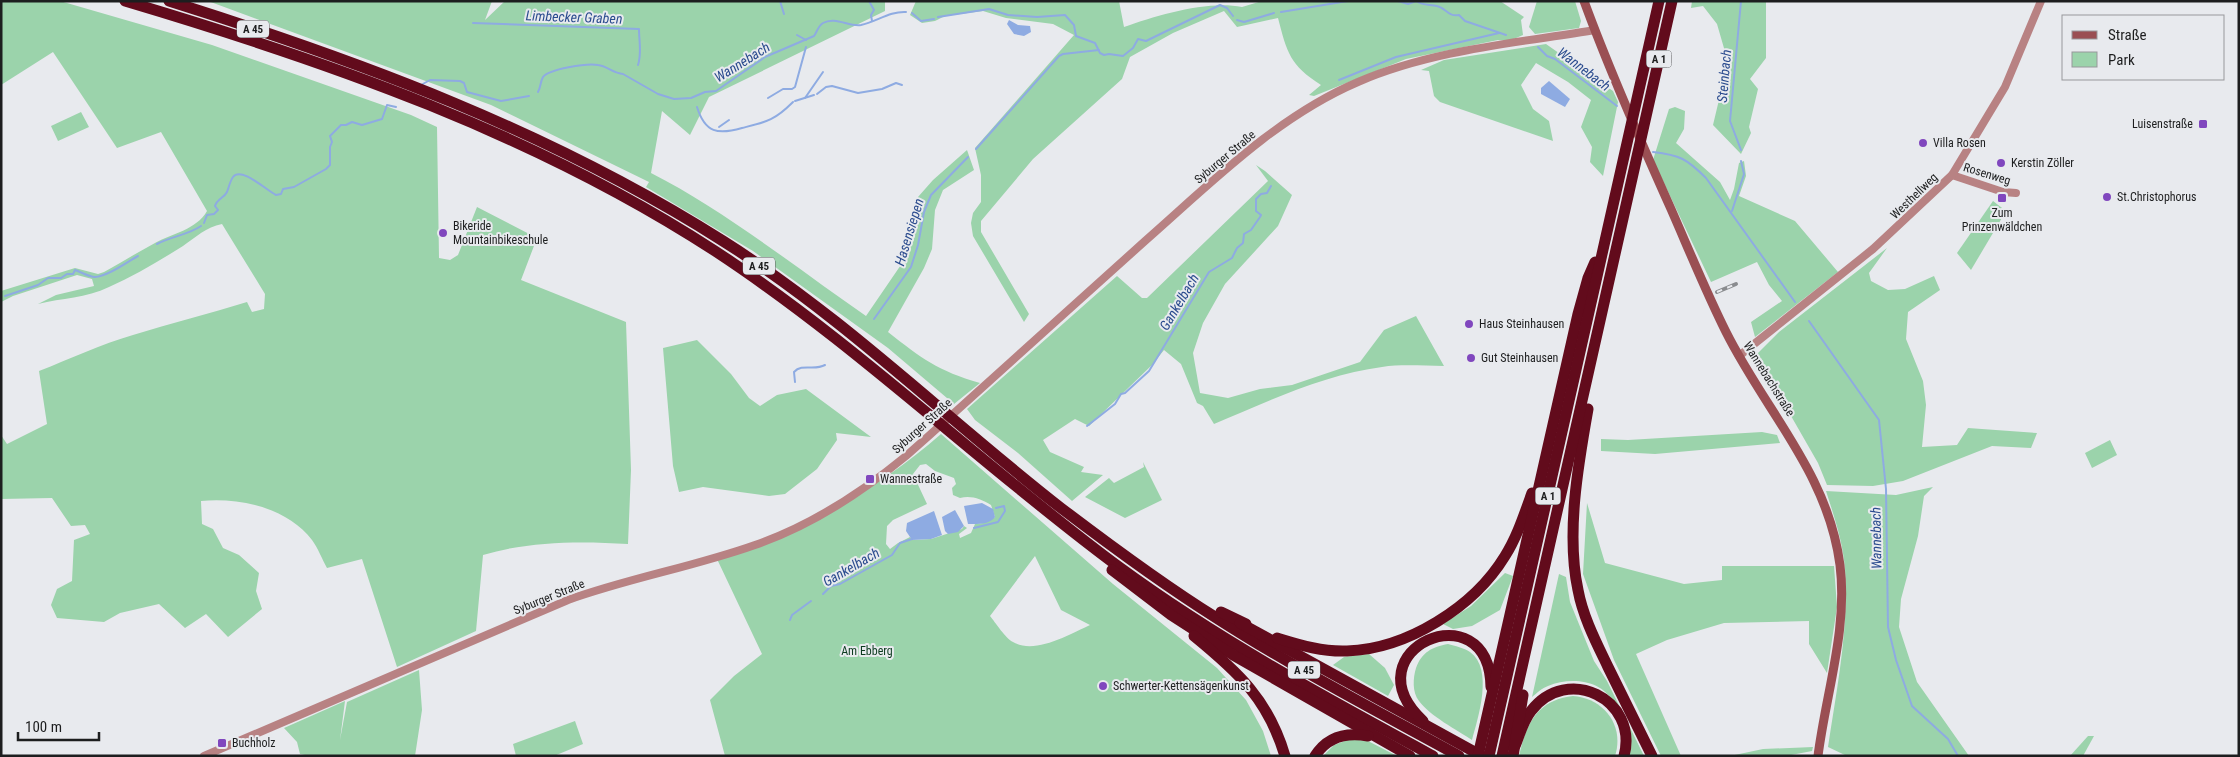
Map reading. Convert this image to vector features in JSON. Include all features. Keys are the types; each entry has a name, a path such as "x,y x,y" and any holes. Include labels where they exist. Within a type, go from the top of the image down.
{"highway":[{"name":"A 45","path":"125,1 426,91 519,136 604,172 728,244 831,317 1064,510 1216,618 1458,756"},
{"name":"A 45","path":"169,1 334,63"},
{"name":"A 1","path":"1484,752 1605,243 1659,1"},
{"name":"A 1","path":"1502,756 1672,1"},
{"name":"A 45","path":"519,136 656,216 764,284 882,375 1024,494 1121,569 1238,646 1331,701 1434,756"},
{"path":"974,435 1147,565 1221,612 1432,729 1484,752 1490,707 1578,314 1588,278 1605,243"},
{"path":"1592,358 1589,403 1582,439 1573,525 1575,574 1589,627 1652,756"},
{"path":"1221,612 1273,637 1307,648 1323,650 1366,649 1412,635 1433,624 1459,605 1479,588 1497,568 1516,535 1546,454"},
{"path":"1090,544 1104,564 1171,615 1232,668 1252,689 1269,713 1285,756"},
{"path":"1171,615 1282,684 1407,754"},
{"path":"1432,729 1415,713 1407,702 1402,688 1402,675 1407,657 1419,644 1430,637 1446,635 1460,637 1470,642 1479,650 1490,672 1490,707"},
{"path":"1514,751 1526,675 1527,646"},
{"path":"1514,751 1526,718 1537,705 1557,691 1576,688 1597,694 1617,712 1623,724 1625,737 1624,756"},
{"path":"1315,756 1326,742 1350,734 1370,737 1407,754"}],"main road":[{"name":"Wannebachstraße","path":"1584,1 1608,67 1717,313 1739,356 1795,444 1815,481 1832,527 1840,566 1840,607 1837,648 1818,756"}],"street":[{"name":"Westhellweg","path":"1739,356 1873,249 1952,175 2005,86 2041,1"},
{"name":"Syburger Straße","path":"204,756 568,600 611,585 731,553 782,535 850,498 885,473 1214,180 1273,131 1302,111 1358,81 1404,65 1494,46 1594,30"},
{"name":"Rosenweg","path":"1952,175 2003,192 2016,193"}],"green space":[{"path":"1,1 60,1 212,45 411,115 437,127 439,258 450,260 458,255 477,207 537,238 521,280 626,322 631,470 628,544 592,542 555,543 501,550 483,555 476,631 397,667 362,559 327,568 312,540 290,520 262,507 246,503 216,500 201,501 202,524 213,529 223,548 239,555 259,573 256,591 262,609 228,637 206,614 185,628 159,604 120,613 104,622 57,618 51,605 57,589 72,581 74,540 90,534 85,525 71,526 52,498 1,499 1,435 7,444 47,424 39,371 121,339 247,302 252,312 264,309 265,294 222,224 206,230 146,268 100,291 38,304 56,295 94,286 92,279 77,275 13,296 1,302 1,291 75,268 98,274 104,272 155,243 197,223 207,211 161,132 117,148 53,52 1,85"},
{"path":"208,1 492,1 485,20 505,1 885,1 885,11 709,97 690,135 662,111 651,173 706,204 866,316 907,256 918,197 933,180 967,150 974,170 943,190 935,210 932,249 924,268 888,332 931,363 953,374 980,383 954,404 888,348 753,251 646,187 649,182 491,105"},
{"path":"916,1 1119,1 1124,27 1183,10 1214,5 1242,7 1262,1 1500,1 1524,17 1521,20 1523,35 1509,41 1498,40 1406,59 1314,96 1309,95 1321,85 1302,71 1291,57 1278,18 1237,27 1224,11 1173,33 1130,57 1122,79 1033,159 981,221 981,232 1029,314 1024,322 973,236 971,223 973,213 981,202 981,175 975,148 1074,35 1053,24 1006,18 983,11 945,16 935,21 922,23 910,15"},
{"path":"1537,1 1575,1 1581,21 1579,28 1535,34 1529,27"},
{"path":"1692,1 1766,1 1766,58 1750,79 1758,89 1749,127 1751,133 1741,154 1713,125 1728,62 1717,24 1703,6 1691,8"},
{"path":"1546,44 1613,91 1618,102 1603,176 1590,162 1592,147 1581,127 1591,100 1568,82 1536,63 1521,85 1533,109 1549,121 1553,141 1440,102 1434,96 1429,71 1421,70 1444,60"},
{"path":"1675,107 1685,111 1684,129 1676,143 1720,182 1730,200 1739,163 1744,161 1746,176 1739,196 1795,221 1838,272 1755,337 1751,322 1782,301 1769,285 1757,262 1711,282 1653,160 1669,109"},
{"path":"81,112 89,127 58,141 51,126"},
{"path":"1256,165 1292,195 1278,226 1225,284 1203,323 1193,353 1200,393 1228,398 1260,389 1292,385 1360,362 1384,330 1416,316 1444,366 1390,366 1339,376 1296,390 1214,424 1203,406 1197,403 1181,364 1164,350 1152,365 1089,426 1075,419 1043,440 1050,452 1084,467 1081,472 1103,475 1072,501 1018,453 975,420 967,409 1117,276 1142,298 1147,298 1268,181"},
{"path":"1993,201 2006,211 1971,270 1957,253"},
{"path":"1887,248 1869,273 1871,281 1888,290 1905,289 1934,276 1940,290 1908,312 1906,339 1923,381 1926,405 1922,447 1957,445 1968,428 2037,433 2031,448 1992,446 1903,481 1873,486 1827,485 1818,463 1756,355 1779,332"},
{"path":"697,340 731,374 749,398 760,406 777,395 806,389 871,437 836,433 837,440 817,469 785,494 769,496 703,487 679,492 673,466 663,348"},
{"path":"1762,432 1777,435 1780,443 1655,454 1601,451 1601,439 1628,440"},
{"name":"Am Ebberg","path":"941,434 1113,584 1217,668 1246,700 1263,731 1271,756 725,756 710,700 734,676 762,654 717,559 783,536 804,526 846,503 923,449","holes":["926,464 935,471 954,478 956,484 952,488 953,495 960,498 976,498 991,505 995,517 983,523 975,524 971,533 960,538 959,534 967,528 964,526 962,529 931,539 913,540 910,537 890,549 886,544 887,526 893,520 927,504 913,474 920,465","1035,556 1061,610 1090,625 1052,642 1032,646 1022,645 1007,638 990,616"]},
{"path":"2110,440 2117,455 2092,468 2085,453"},
{"path":"1143,462 1162,500 1125,518 1085,497 1109,478 1114,483 1144,467"},
{"path":"1933,487 1924,496 1918,536 1901,599 1899,627 1917,682 1969,756 1847,756 1828,747 1844,636 1846,591 1845,569 1838,529 1826,491 1896,495"},
{"path":"1587,503 1605,563 1684,584 1722,580 1722,566 1834,566 1837,607 1827,673 1809,644 1809,621 1724,623 1667,640 1636,654 1681,756 1661,756 1614,660 1583,574"},
{"path":"1505,573 1513,576 1500,610 1472,626 1453,629 1443,624 1471,606"},
{"path":"1559,574 1566,577 1570,602 1594,661 1607,681 1644,756 1627,756 1616,708 1608,695 1601,689 1584,682 1566,681 1546,687 1532,697"},
{"path":"1448,644 1470,652 1477,660 1481,670 1482,694 1472,740 1430,712 1419,701 1415,693 1414,676 1418,662 1428,651"},
{"path":"1369,654 1385,668 1394,685 1388,696 1333,665 1344,657"},
{"path":"419,670 422,710 415,756 310,756 300,754 297,742 284,728 345,701 340,740 347,702"},
{"path":"1573,696 1594,702 1609,715 1617,734 1615,756 1519,756 1525,734 1542,708 1561,698"},
{"path":"575,721 583,744 554,756 516,756 513,744"},
{"path":"2088,736 2094,736 2083,756 2070,756"},
{"path":"1350,739 1368,741 1397,756 1323,756 1334,745"},
{"path":"1813,747 1812,751 1786,756 1730,756 1763,749"}],"water":[{"path":"1009,20 1018,25 1030,26 1031,32 1024,36 1014,34 1007,24"},
{"path":"1549,81 1570,99 1565,107 1541,94 1541,88"},
{"path":"982,503 993,509 995,517 986,523 968,524 964,506"},
{"path":"955,510 964,526 958,532 948,534 945,531 942,517"},
{"path":"934,511 942,535 931,539 912,540 906,531 907,523"}],"waterway":[{"path":"780,1 784,14"},
{"path":"869,1 874,10 871,15 872,21"},
{"name":"Wannebach","path":"1281,12 1348,1"},
{"name":"Wannebach","path":"1398,1 1408,4 1416,1 1437,6 1452,15 1459,15 1465,21 1506,35"},
{"name":"Steinbach","path":"1741,1 1730,121 1741,150"},
{"name":"Wannebach","path":"938,17 989,9 1008,15 1037,17 1065,15 1074,25 1076,36 1095,43 1100,53 1123,56 1133,48 1138,39 1146,41 1220,5 1227,8 1233,16"},
{"name":"Wannebach","path":"538,92 543,77 553,71 569,67 593,65 623,74 658,94 674,99 691,98 705,92 716,91 765,57 814,36 823,23 837,21 861,25 894,13 906,12"},
{"name":"Wannebach","path":"912,13 921,21 934,19"},
{"name":"Wannebach","path":"1237,20 1244,22 1274,13"},
{"name":"Limbecker Graben","path":"473,23 639,29 640,52 638,65"},
{"name":"Gankelbach","path":"1339,80 1396,57 1499,33"},
{"name":"Wannebach","path":"797,35 806,40"},
{"path":"768,98 783,89 795,87 806,47"},
{"name":"Wannebach","path":"1538,47 1547,56 1555,59 1617,106"},
{"name":"Hasensiepen","path":"976,149 1059,56 1099,50"},
{"path":"805,98 823,72"},
{"name":"Wannebach","path":"421,85 430,80 460,81 464,83 467,92 501,101 529,96"},
{"path":"817,94 826,87 832,86 858,93 882,89 896,83 902,85"},
{"path":"795,101 814,95"},
{"path":"697,107 700,116 708,127 714,130 726,131 769,120 793,102"},
{"name":"Wannebach","path":"204,223 207,215 214,214 218,210 215,206 216,204 226,194 233,177 237,174 242,174 254,180 276,195 281,194 283,189 294,187 330,165 330,147 332,142 330,136 341,125 352,122 362,125 382,119 387,105 396,107"},
{"path":"719,127 729,120"},
{"name":"Wannebach","path":"1653,152 1682,159 1694,166 1706,178 1795,302"},
{"name":"Hasensiepen","path":"874,319 911,267 918,245 924,212 931,195 968,157"},
{"name":"Steinbach","path":"1732,211 1744,174 1741,161"},
{"name":"Gankelbach","path":"1087,426 1115,404 1121,394 1125,393 1149,371 1209,272 1232,258 1237,248 1243,243 1244,234 1251,230 1261,215 1256,211 1256,199 1261,194 1267,193 1271,186"},
{"name":"Wannebach","path":"157,244 201,226"},
{"name":"Wannebach","path":"5,296 38,285 48,278 61,278 67,274 73,274 75,270 90,276 100,276 111,272 138,256"},
{"name":"Wannebach","path":"1809,321 1879,420 1886,489 1888,627 1896,660 1912,706 1948,739 1958,756"},
{"name":"Hasensiepen","path":"795,382 794,372 797,369 825,365"},
{"name":"Gankelbach","path":"974,528 998,522 1005,511 1004,506 996,508"},
{"name":"Gankelbach","path":"823,594 831,586 840,584 892,555 900,543 912,539"},
{"name":"Gankelbach","path":"790,620 792,615 811,601"}],"railway":[{"path":"1717,292 1736,284"}],"place":[{"name":"Luisenstraße","path":"2203,124"},
{"name":"Villa Rosen","path":"1923,143"},
{"name":"Kerstin Zöller","path":"2001,163"},
{"name":"St.Christophorus","path":"2107,197"},
{"name":"Zum Prinzenwäldchen","path":"2002,198"},
{"name":"Bikeride Mountainbikeschule","path":"443,233"},
{"name":"Haus Steinhausen","path":"1469,324"},
{"name":"Gut Steinhausen","path":"1471,358"},
{"name":"Wannestraße","path":"870,479"},
{"name":"Schwerter-Kettensägenkunst","path":"1103,686"},
{"name":"Buchholz","path":"222,743"}]}
